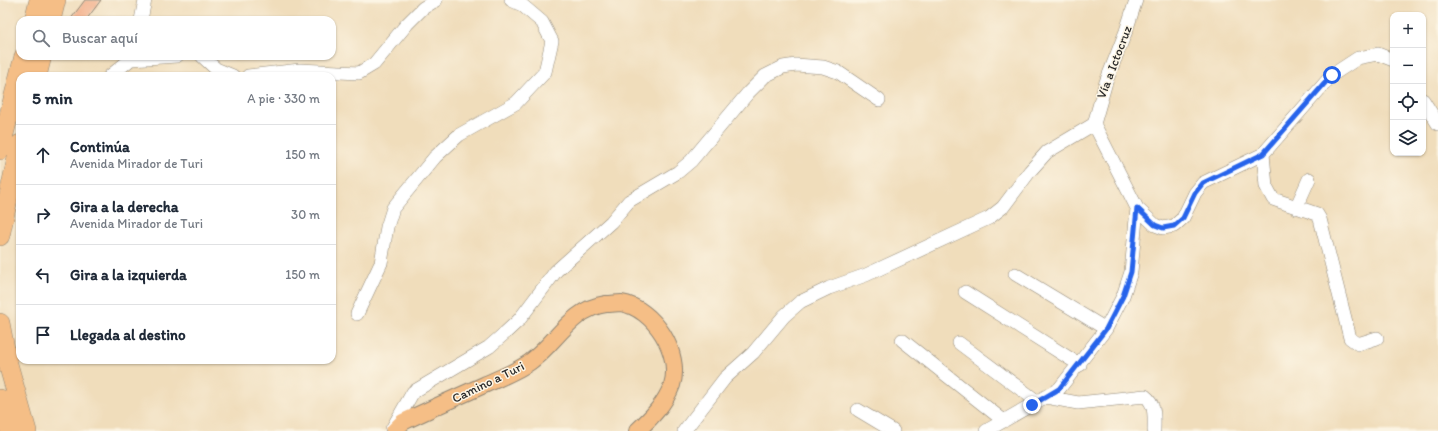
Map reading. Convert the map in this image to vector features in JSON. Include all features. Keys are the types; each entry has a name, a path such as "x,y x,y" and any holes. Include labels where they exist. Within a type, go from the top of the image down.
{"highway":[{"path":"35,16 39,0"},
{"path":"52,16 56,0"},
{"path":"22,72 24,60"},
{"path":"38,72 41,60"},
{"path":"0,236 16,130"},
{"path":"0,323 8,364 27,431"},
{"path":"0,399 10,431"}],"main road":[{"name":"Camino a Turi","path":"393,431 403,422 512,372 531,361 573,319 588,310 604,304 622,303 636,308 650,319 662,334 668,346 675,369 672,385 662,404 637,431"}],"street":[{"path":"142,16 145,0"},
{"path":"336,73 359,73 374,64 407,24 423,8 436,0"},
{"path":"357,314 381,263 392,208 435,157 459,135 516,103 545,72 552,41 542,22 522,5 511,0"},
{"name":"Vía a Ictocruz","path":"1094,124 1106,82 1136,0"},
{"path":"684,431 725,378 753,353 784,316 800,302 830,288 866,275 989,218 1003,207 1030,171 1047,152 1094,124 1137,208 1155,225 1163,228 1174,226 1183,218 1195,193 1203,183 1263,154 1332,75 1358,58 1378,54 1390,59"},
{"path":"115,72 129,60"},
{"path":"206,60 216,69 224,72"},
{"path":"393,431 413,392 420,386 488,347 505,333 519,320 556,270 611,222 629,201 678,172 691,161 748,93 765,76 782,67 796,65 823,67 838,72 879,100"},
{"path":"1426,105 1438,124"},
{"path":"1263,154 1266,186 1273,199 1316,214 1320,219 1350,338 1358,344 1377,338"},
{"path":"1296,208 1309,179"},
{"path":"986,431 1059,389 1080,365 1106,329 1123,296 1131,272 1137,208"},
{"path":"1015,274 1106,329"},
{"path":"965,292 1080,365"},
{"path":"902,340 1004,420"},
{"path":"959,343 1042,400 1078,403 1145,396 1154,406 1154,431"},
{"path":"858,410 893,431"}],"building":[{"path":"85,0 101,0 89,16 73,16"}],"route":[{"path":"1032,405 1059,389 1080,365 1106,329 1123,296 1131,272 1135,247 1137,208 1155,225 1163,228 1174,226 1183,218 1195,193 1203,183 1263,154 1332,75"}]}
